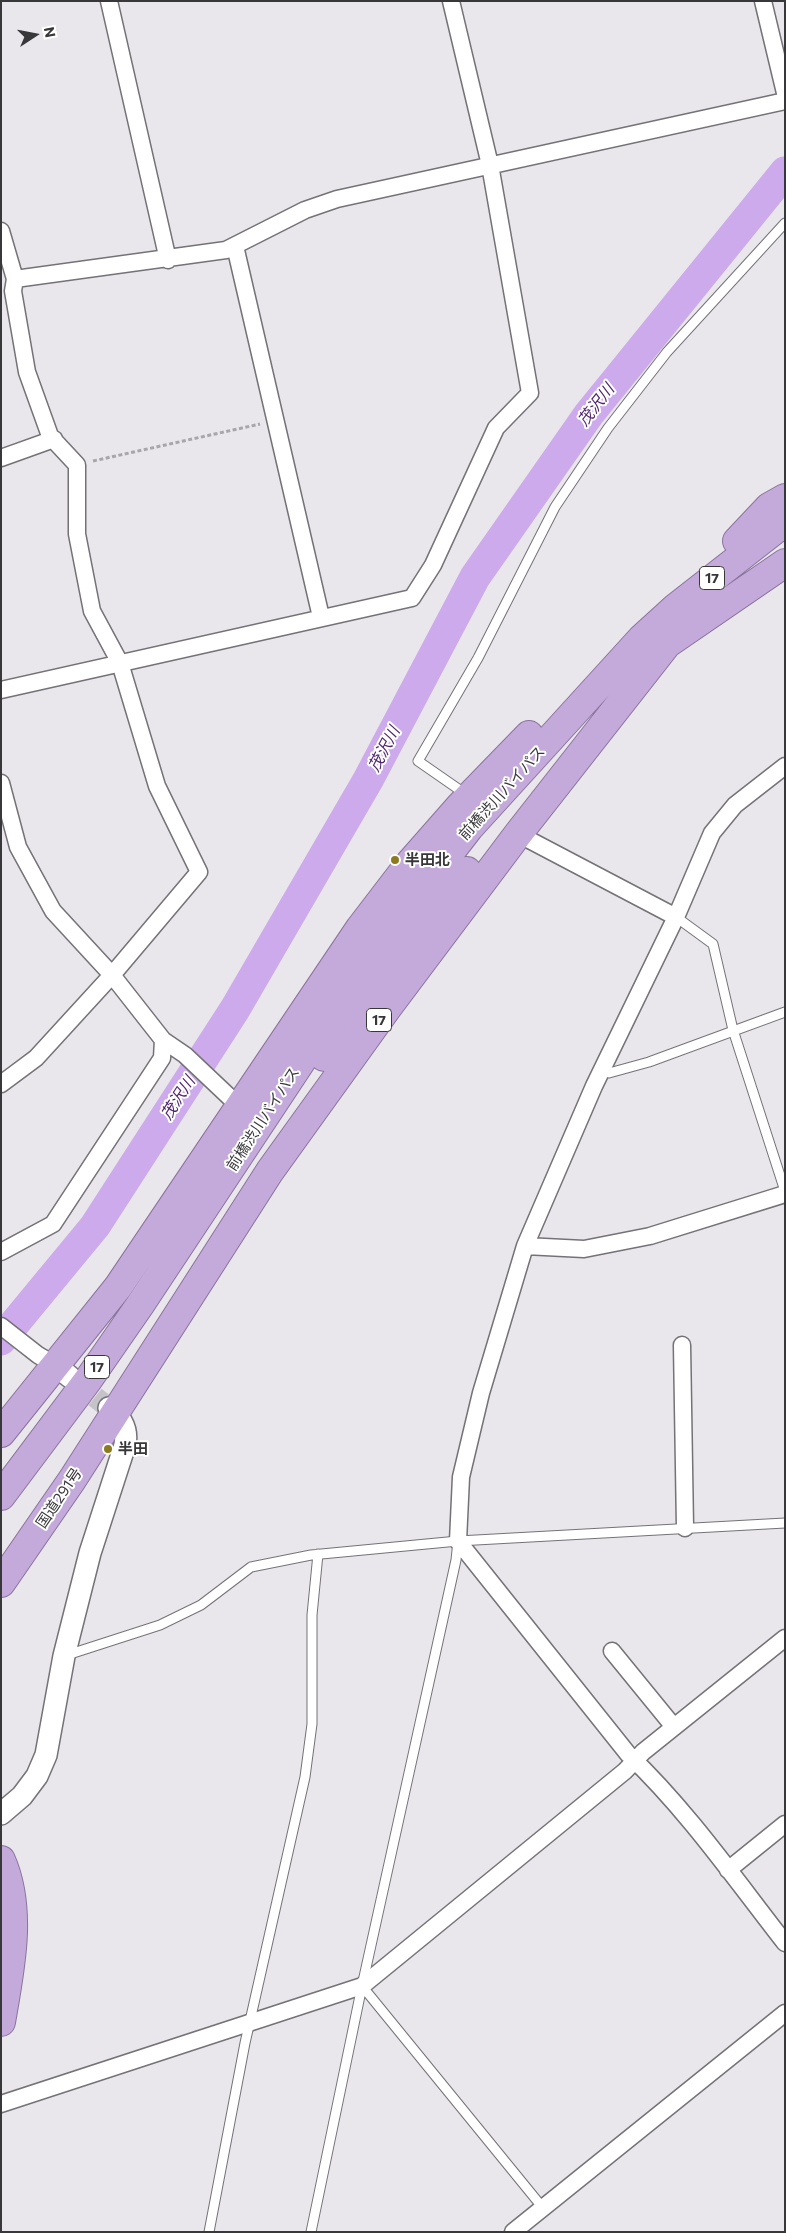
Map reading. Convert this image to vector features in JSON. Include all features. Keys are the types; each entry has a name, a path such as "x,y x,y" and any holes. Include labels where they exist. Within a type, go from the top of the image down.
{"highway":[{"path":"675,608 769,507 785,498"},
{"name":"前橋渋川バイパス","path":"1,1496 88,1380 187,1234 307,1080 401,954 488,844 563,756 654,641 675,608 785,522"},
{"name":"前橋渋川バイパス","path":"654,641 785,563"},
{"name":"17","path":"1,1433 118,1287 360,928 409,864 469,796 550,715 654,641"},
{"name":"17","path":"112,1410 270,1172 388,1007 518,834 654,641"},
{"name":"国道291号","path":"1,1583 72,1480 112,1410"},
{"path":"1,2022 13,1928 2,1868"}],"street":[{"path":"109,1 168,260"},
{"path":"1,690 412,598 433,565 496,428 530,394 490,166 451,1"},
{"path":"763,1 785,93"},
{"path":"15,279 168,260 226,250 305,210 337,199 785,101"},
{"path":"1,231 15,279 12,291 27,372 50,436 77,465 77,534 92,611 120,663 157,786 199,872 112,975 36,1058 1,1084"},
{"path":"235,246 321,617"},
{"path":"1,458 54,440"},
{"path":"785,766 735,805 712,833 676,916 601,1071 526,1246 482,1393 461,1477 458,1540 636,1761 647,1771 728,1870 785,1944"},
{"path":"1,782 18,847 53,911 112,975 163,1040 184,1055 240,1107"},
{"path":"518,834 676,916"},
{"path":"1,1252 53,1224 162,1058 163,1040"},
{"path":"526,1246 584,1249 640,1238 785,1192"},
{"path":"1,1326 54,1366"},
{"path":"682,1345 685,1528"},
{"path":"1,1814 22,1796 37,1776 46,1756 64,1656 90,1553 125,1445 126,1430 112,1410"},
{"path":"1,2104 251,2024 362,1986 636,1761 674,1727 785,1638"},
{"path":"612,1651 674,1727"},
{"path":"728,1870 785,1824"},
{"path":"513,2232 785,2014"}],"lane":[{"path":"469,796 418,761 478,658 555,507 608,428 667,352 785,223"},
{"path":"676,916 713,944 733,1030 785,1192"},
{"path":"601,1071 609,1073 649,1062 785,1012"},
{"path":"64,1656 160,1625 201,1606 251,1568 318,1554 458,1540 785,1522"},
{"path":"311,2232 362,1986 456,1560 458,1540"},
{"path":"209,2232 245,2043 251,2024 306,1768 312,1724 312,1615 318,1554"},
{"path":"362,1986 543,2208"}],"path":[{"path":"77,465 275,421"}],"waterway":[{"name":"茂沢川","path":"1,1340 95,1226 235,1009 368,780 475,577 589,414 785,172"}],"tunnel":[{"path":"70,1377 109,1408"}],"place":[{"name":"半田北","path":"395,860"},
{"name":"半田","path":"108,1449"}]}
